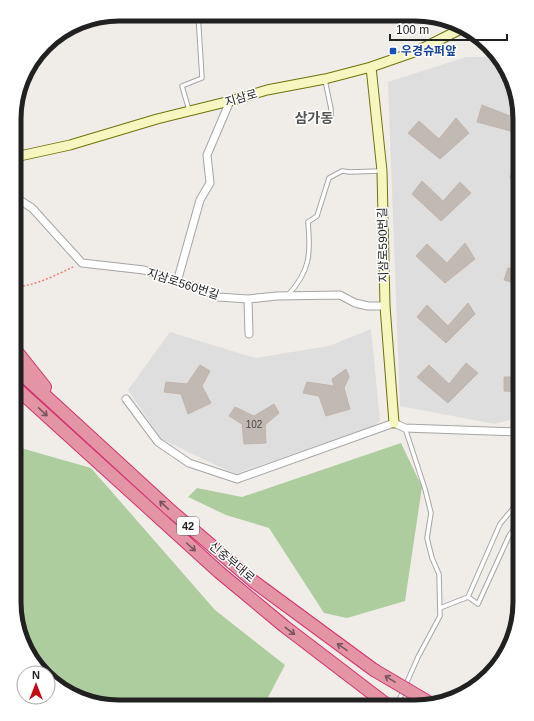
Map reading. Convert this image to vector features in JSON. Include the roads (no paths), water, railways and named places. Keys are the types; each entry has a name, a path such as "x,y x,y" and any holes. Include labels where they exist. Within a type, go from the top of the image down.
{"highway":[{"path":"21,357 67,415"},
{"name":"신중부대로","path":"21,373 170,510 254,581 323,634 374,670 423,700"},
{"name":"신중부대로","path":"21,392 219,572 284,626 381,700"}],"street":[{"name":"지삼로","path":"21,157 70,145 157,119 230,101 267,90 325,79 371,67 417,50 457,31"},
{"name":"지삼로590번길","path":"371,67 382,171 385,306 394,423"},
{"path":"177,282 200,200 210,184 207,155 230,101"},
{"name":"지삼로560번길","path":"21,201 32,208 82,263 144,270 177,282 200,288 218,297 248,299 288,296 340,295 355,303 368,306 385,306"},
{"path":"248,299 249,334"},
{"path":"126,399 158,442 189,463 237,479 394,423 405,428 513,432"}],"lane":[{"path":"190,111 182,86 202,78 198,21"},
{"path":"325,79 331,109 331,118"},
{"path":"288,296 298,284 307,266 310,244 308,222 317,216 329,178 342,171 382,171"},
{"path":"399,700 418,657 440,616 439,574 432,558 427,538 431,513 425,489 405,428"},
{"path":"440,608 468,597 500,524 513,508"},
{"path":"468,597 478,604 508,536 513,529"}],"place":[{"name":"우경슈퍼앞","path":"393,51"}],"district":[{"name":"삼가동","path":"314,118"}]}
